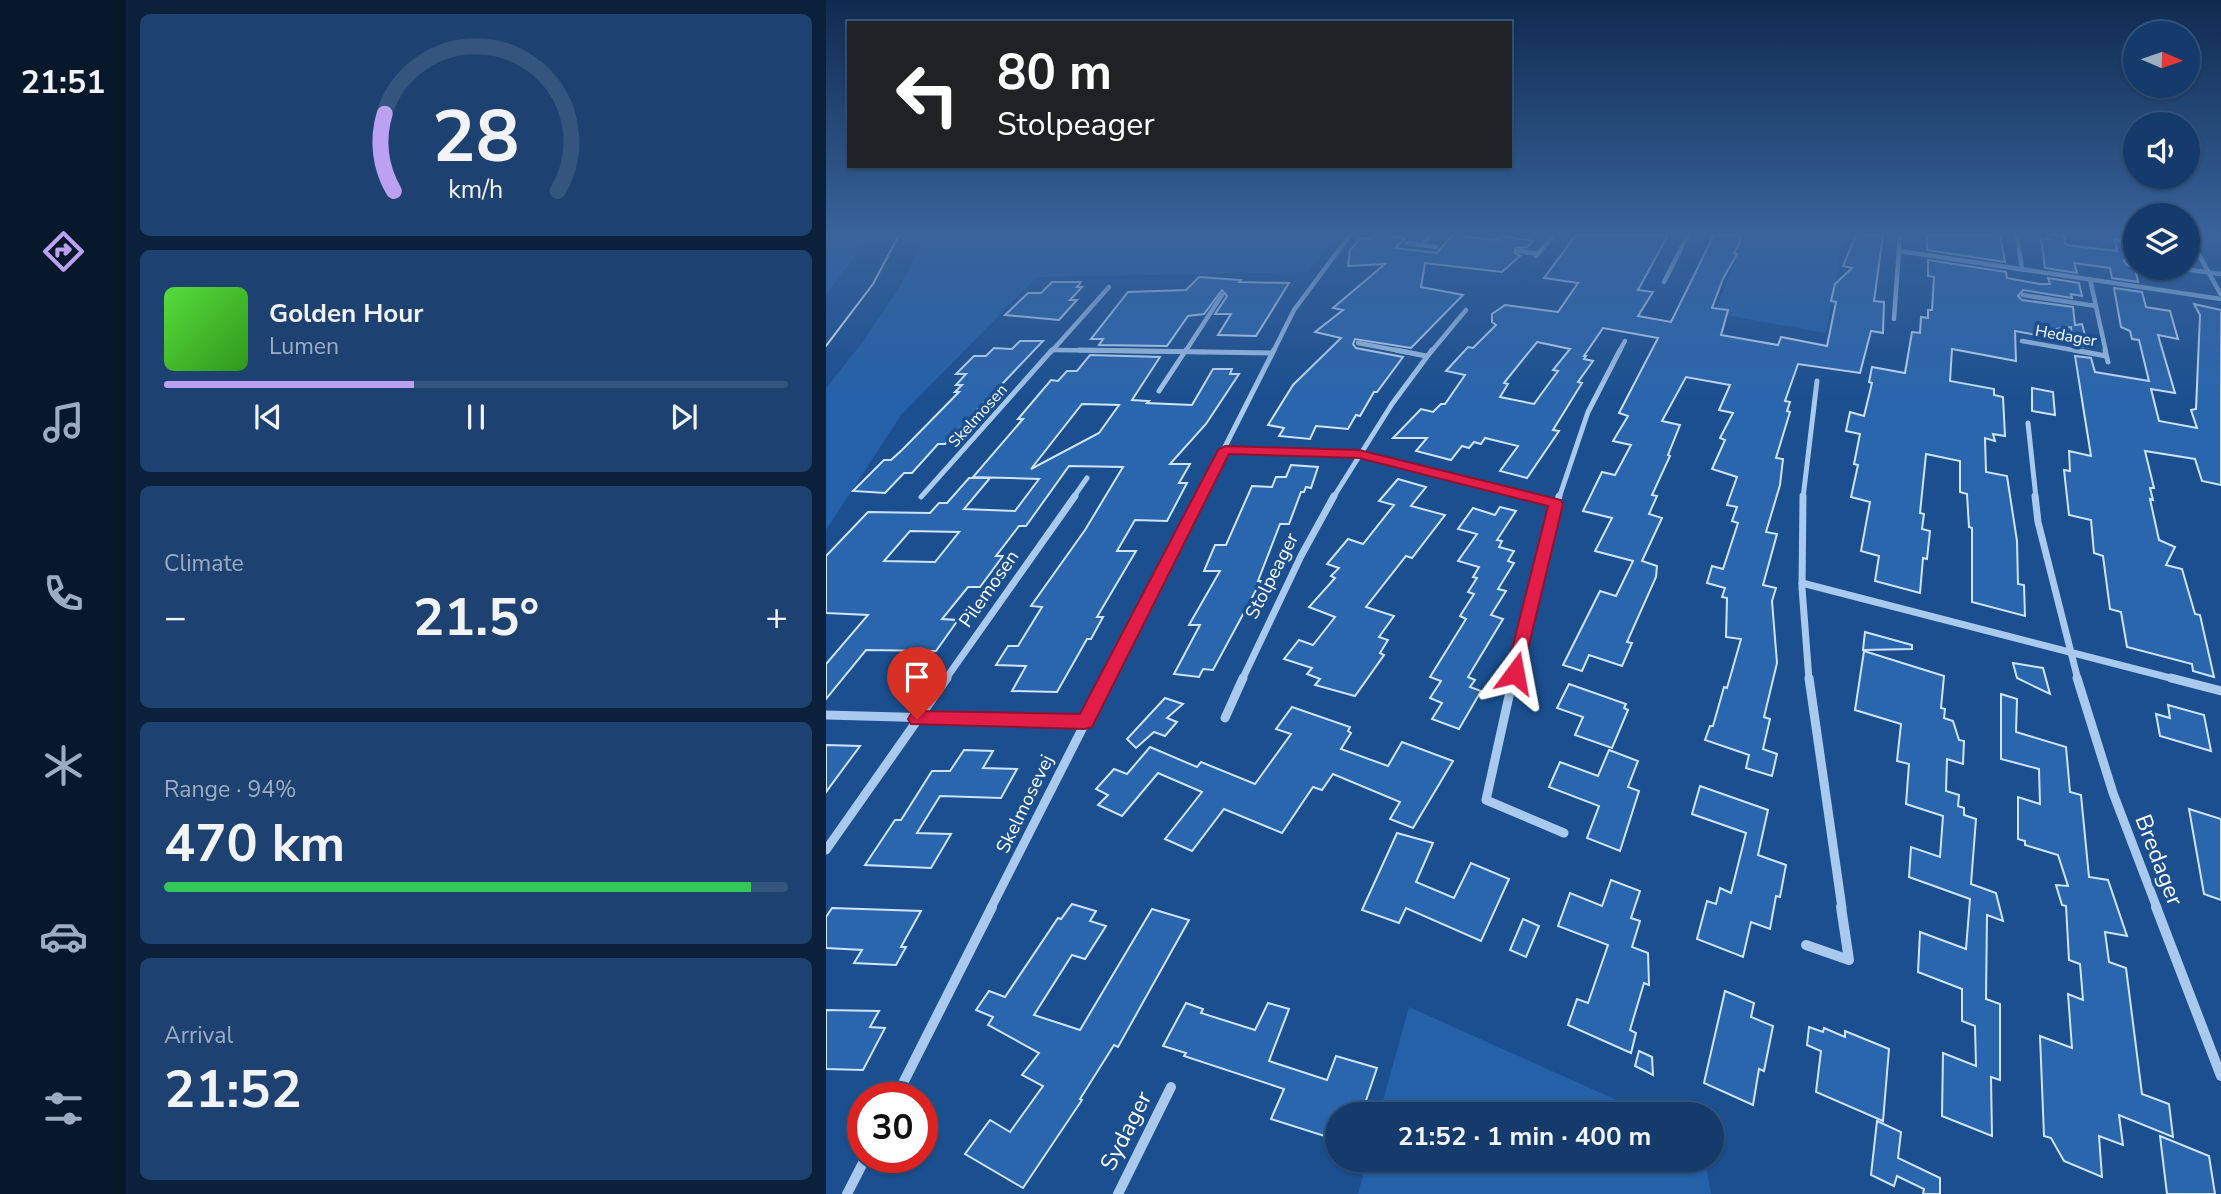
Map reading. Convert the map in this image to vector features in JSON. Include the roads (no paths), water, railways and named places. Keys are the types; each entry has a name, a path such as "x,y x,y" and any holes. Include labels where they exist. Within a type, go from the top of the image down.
{"street":[{"name":"Skelmosen","path":"921,498 1106,291"},
{"name":"Skelmosevej","path":"904,1082 1272,353 1294,310 1308,291"},
{"path":"1894,318 1896,291"},
{"name":"Hedager","path":"2022,341 2107,359 2093,291"},
{"path":"2175,291 2221,297"},
{"path":"1159,391 1222,295"},
{"name":"Hedager","path":"2023,295 2096,306"},
{"name":"Stolpeager","path":"1225,718 1250,656 1316,526 1390,404 1426,356 1466,310"},
{"path":"1564,833 1486,800 1543,546 1589,409 1625,341"},
{"path":"1358,343 1426,356"},
{"path":"1054,350 1272,353"},
{"path":"1806,945 1849,960 1814,706 1802,583 1801,534 1805,457 1817,381"},
{"name":"Bredager","path":"2028,423 2038,522 2070,654 2113,793 2221,1076"},
{"path":"1225,450 1359,454 1556,504"},
{"name":"Pilemosen","path":"826,850 1087,478"},
{"path":"1802,583 2221,691"},
{"path":"826,715 1085,722"},
{"name":"Sydager","path":"1118,1194 1171,1087"},
{"path":"846,1194 857,1173"}],"tram line":[{"path":"826,346 868,291"}]}
